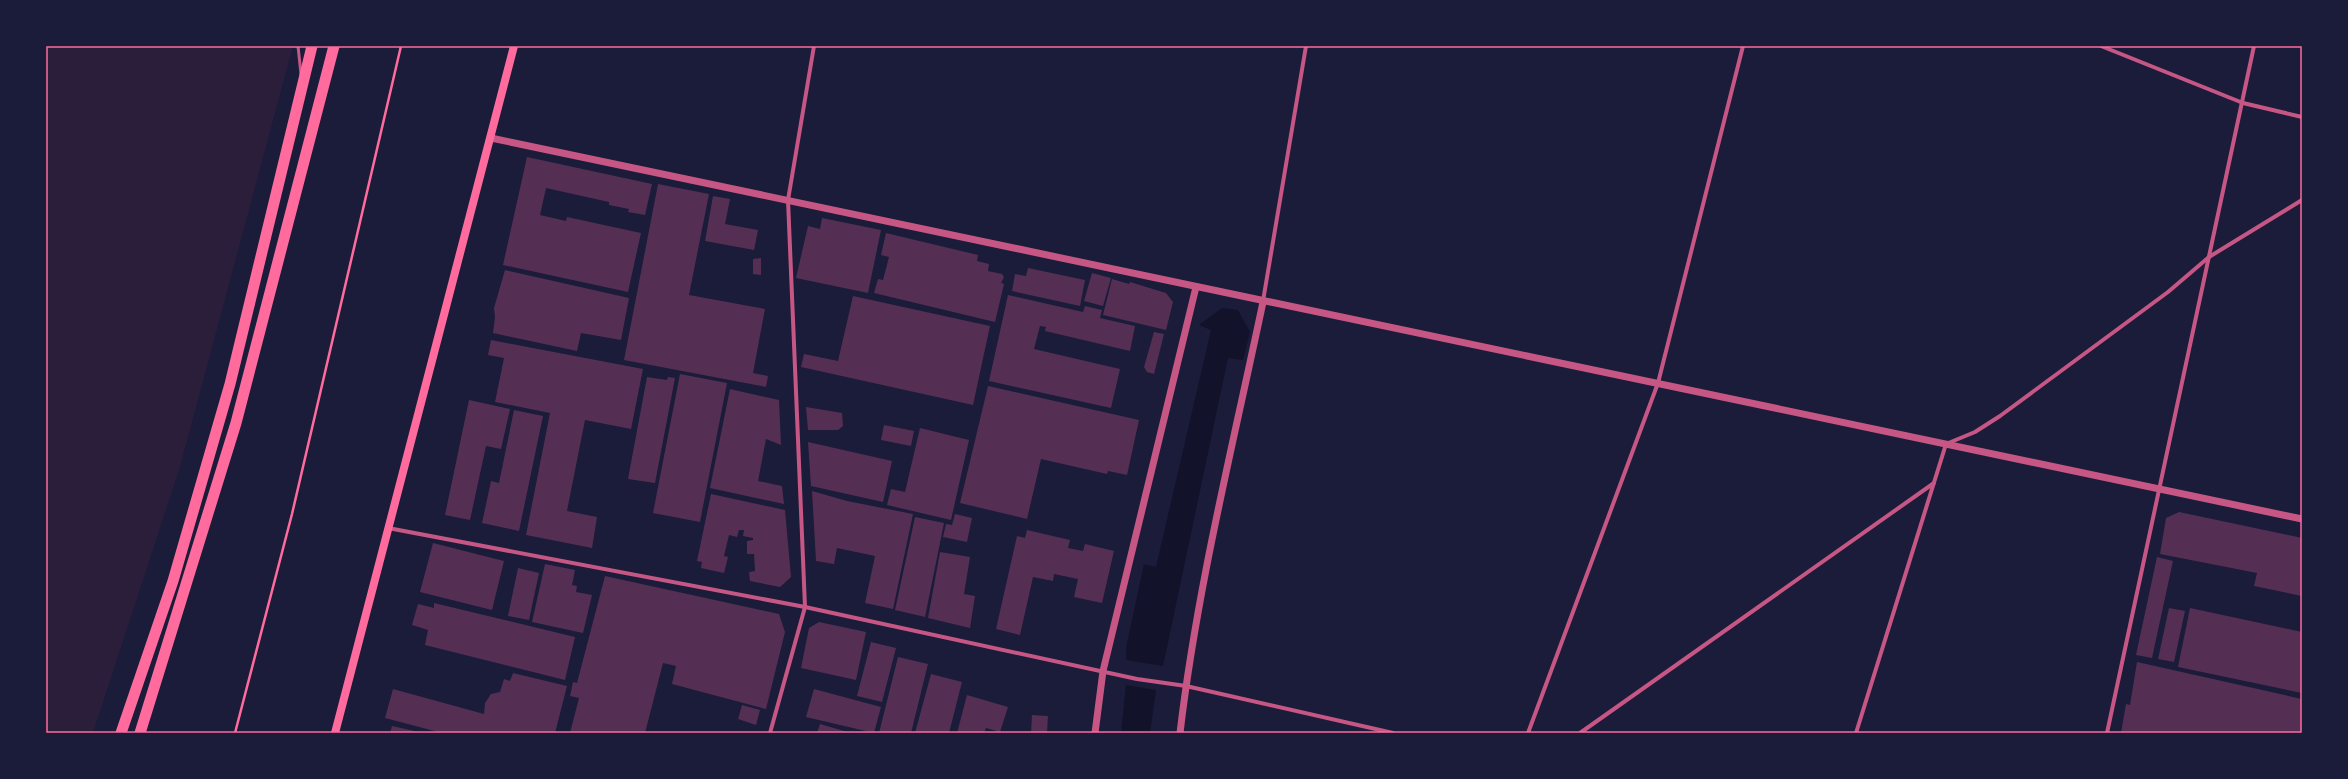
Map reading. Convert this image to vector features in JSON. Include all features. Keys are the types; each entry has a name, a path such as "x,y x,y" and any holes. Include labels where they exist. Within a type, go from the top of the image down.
{"highway":[{"path":"121,733 173,581 230,384 312,46"},
{"path":"140,733 236,422 334,46"}],"main road":[{"path":"335,733 514,46"}],"street":[{"path":"770,733 805,607 788,200 814,46"},
{"path":"1180,733 1186,686 1206,571 1263,302 1306,46"},
{"path":"1528,733 1658,383 1743,46"},
{"path":"2101,46 2243,103 2302,117"},
{"path":"2107,733 2158,488 2243,103 2254,46"},
{"path":"491,138 1263,302 1658,383 2302,519"},
{"path":"1946,444 1975,432 2000,416 2168,292 2209,257 2302,200"},
{"path":"1095,733 1103,671 1196,287"},
{"path":"1856,733 1946,444"},
{"path":"1580,733 1934,483"},
{"path":"388,528 805,607 1137,679 1186,686 1392,733"}],"lane":[{"path":"298,46 302,88"}],"path":[{"path":"235,733 292,514 402,46"}],"shaded area":[{"path":"46,46 293,46 180,467 93,733 46,733"},
{"path":"1222,308 1238,310 1250,332 1243,360 1228,358 1163,666 1126,660 1126,648 1144,564 1156,567 1211,330 1199,325"},
{"path":"1126,685 1156,690 1150,733 1121,733"}],"building":[{"path":"527,157 652,184 645,215 628,212 629,209 609,205 609,202 546,188 540,215 566,221 567,217 641,233 628,292 503,265"},
{"path":"658,184 709,194 689,295 765,309 753,373 768,376 766,387 624,360"},
{"path":"713,196 730,199 725,224 758,230 754,250 705,241"},
{"path":"822,218 881,230 868,293 796,278 808,226 820,229"},
{"path":"886,233 978,255 977,261 989,264 988,271 1002,274 1004,277 1001,283 1004,284 995,322 874,293 878,279 883,280 889,257 881,255"},
{"path":"761,258 761,275 753,274 753,259"},
{"path":"1028,268 1085,280 1080,306 1012,291 1015,274 1026,276"},
{"path":"505,270 629,298 621,340 581,333 577,351 493,333 495,317 494,308"},
{"path":"1092,273 1111,278 1103,306 1084,301"},
{"path":"1112,279 1129,284 1130,282 1166,293 1173,302 1166,330 1103,315"},
{"path":"1008,295 1083,312 1085,306 1102,310 1100,318 1135,326 1130,351 1045,331 1046,327 1040,326 1034,349 1120,369 1111,408 989,381"},
{"path":"853,296 990,326 973,405 801,367 804,354 838,361"},
{"path":"1154,332 1164,334 1154,374 1147,372 1144,367"},
{"path":"491,340 643,369 631,429 585,420 567,511 597,517 592,548 526,535 550,413 495,402 504,358 488,355"},
{"path":"680,374 727,383 700,522 653,513"},
{"path":"647,377 667,380 668,377 675,378 655,483 628,479"},
{"path":"988,386 1139,420 1127,475 1108,471 1107,474 1041,459 1027,519 960,503"},
{"path":"730,389 779,400 781,445 766,439 758,481 782,486 784,504 710,488"},
{"path":"469,400 510,409 501,449 486,446 470,520 445,515"},
{"path":"806,407 842,413 843,426 838,430 808,430"},
{"path":"514,410 543,416 519,531 482,523 491,481 499,483"},
{"path":"884,425 914,431 911,446 881,440"},
{"path":"920,428 969,440 951,520 887,505 891,489 905,492"},
{"path":"808,442 892,461 883,502 811,486"},
{"path":"812,491 847,501 913,514 893,609 865,603 875,556 837,548 834,564 816,561"},
{"path":"711,494 785,510 791,577 780,587 750,581 749,572 755,571 754,554 747,554 747,541 753,540 753,538 743,536 744,530 739,530 737,537 729,535 724,556 728,557 724,573 701,568 702,562 697,561"},
{"path":"2179,512 2302,538 2302,596 2254,586 2257,573 2160,554 2166,518"},
{"path":"955,514 972,518 967,542 943,537 946,524 952,525"},
{"path":"915,517 944,523 925,617 895,610"},
{"path":"1027,530 1070,540 1068,548 1083,551 1085,544 1114,551 1102,603 1074,597 1078,579 1054,574 1053,581 1033,577 1020,635 996,629 1017,536 1025,538"},
{"path":"433,543 504,561 492,610 420,592"},
{"path":"940,552 970,557 964,594 975,596 970,628 928,618"},
{"path":"2157,557 2173,561 2152,658 2136,655"},
{"path":"545,564 575,570 572,585 577,586 576,592 592,595 583,633 532,622"},
{"path":"518,568 539,573 529,620 508,616"},
{"path":"605,576 779,614 785,632 766,709 672,684 676,666 663,663 645,733 570,733 579,698 570,696 573,682 577,683"},
{"path":"434,603 575,637 565,680 425,645 428,630 412,625 418,604 434,608"},
{"path":"2169,608 2185,611 2174,662 2158,659"},
{"path":"2190,608 2302,632 2302,693 2178,667"},
{"path":"819,622 866,632 856,680 801,668 809,628"},
{"path":"871,642 896,648 882,702 857,696"},
{"path":"898,657 928,664 911,733 879,733"},
{"path":"2137,662 2302,699 2302,733 2121,733 2126,704 2130,705"},
{"path":"513,673 567,686 555,733 442,733 385,718 393,689 484,714 485,703 491,694 500,692 504,679 510,681"},
{"path":"931,674 962,682 949,733 915,733"},
{"path":"814,689 881,707 874,733 806,717"},
{"path":"967,695 1008,707 1000,732 986,728 984,733 957,733"},
{"path":"742,705 760,710 756,725 738,719"},
{"path":"1032,715 1048,716 1047,733 1031,733"},
{"path":"820,724 851,733 817,733"},
{"path":"392,726 419,732 419,733 390,733"}]}
